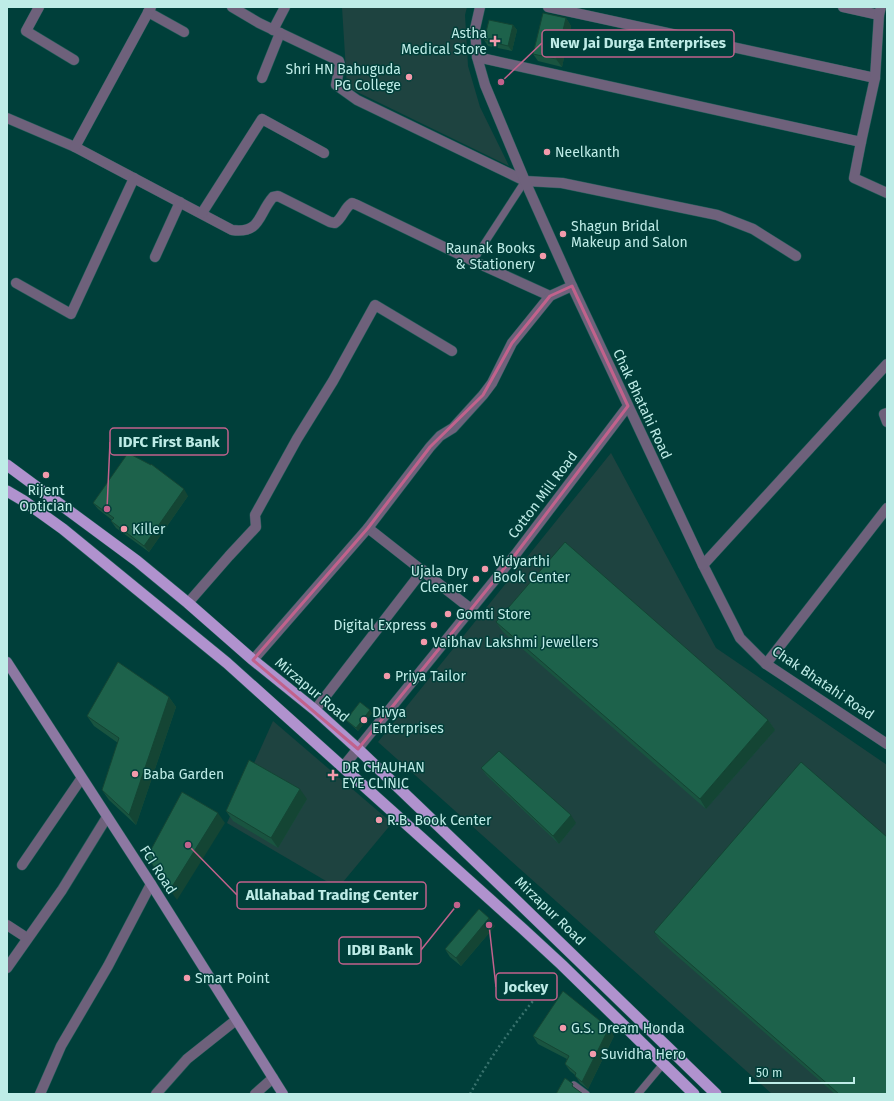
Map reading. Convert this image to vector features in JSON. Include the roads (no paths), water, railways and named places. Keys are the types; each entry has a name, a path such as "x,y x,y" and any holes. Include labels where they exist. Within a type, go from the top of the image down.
{"highway":[{"name":"Mirzapur Road","path":"7,465 130,557 188,603 253,660 316,710 520,903 716,1094"},
{"path":"7,491 24,501 63,529 227,663 562,965 694,1094"}],"main road":[{"name":"FCI Road","path":"7,662 81,779 151,884 283,1094"}],"street":[{"path":"39,7 26,31 74,60"},
{"path":"232,7 259,23 339,61 340,65 336,85 357,100 525,181 562,183 717,215 753,229 796,256"},
{"path":"262,78 285,7"},
{"name":"Chak Bhatahi Road","path":"480,7 475,29 477,57 485,85 525,181 572,286 703,565 740,638 766,664 887,744"},
{"path":"548,7 875,78"},
{"path":"843,7 880,11 875,78 854,178 887,193"},
{"path":"75,147 150,10 184,32"},
{"path":"477,57 862,142"},
{"path":"7,118 75,147 232,230 245,230 252,228 257,223 273,197 278,196 330,222 335,223 340,220 347,206 352,203 550,296"},
{"path":"202,214 262,119 324,153"},
{"path":"16,284 71,314 134,178"},
{"path":"155,256 180,202"},
{"path":"253,660 368,528 430,447 440,436 453,428 484,395 512,343 550,296 572,286"},
{"path":"188,603 256,527 255,515 297,439 333,381 375,305 452,351"},
{"path":"703,565 887,364"},
{"name":"Cotton Mill Road","path":"343,767 520,549 628,406"},
{"path":"887,413 884,414 887,422"},
{"path":"766,664 887,508"},
{"path":"368,528 471,609"},
{"path":"316,710 423,570"},
{"path":"22,865 81,779"},
{"path":"7,968 62,890 107,817"},
{"path":"40,1094 61,1046 101,978 151,884"},
{"path":"7,925 27,938"},
{"path":"156,1094 187,1058 236,1020"},
{"path":"254,1094 273,1078"}],"lane":[{"path":"473,261 525,181"},
{"path":"638,1094 663,1064"},
{"path":"569,1094 574,1084 586,1094"}],"place":[{"name":"Astha Medical Store","path":"495,41"},
{"name":"Shri HN Bahuguda PG College","path":"409,77"},
{"name":"New Jai Durga Enterprises","path":"501,82"},
{"name":"Neelkanth","path":"547,152"},
{"name":"Shagun Bridal Makeup and Salon","path":"563,234"},
{"name":"Raunak Books & Stationery","path":"543,256"},
{"name":"Rijent Optician","path":"46,475"},
{"name":"IDFC First Bank","path":"107,509"},
{"name":"Killer","path":"124,529"},
{"name":"Vidyarthi Book Center","path":"485,569"},
{"name":"Ujala Dry Cleaner","path":"476,579"},
{"name":"Gomti Store","path":"448,614"},
{"name":"Digital Express","path":"434,625"},
{"name":"Vaibhav Lakshmi Jewellers","path":"424,642"},
{"name":"Priya Tailor","path":"387,676"},
{"name":"Divya Enterprises","path":"364,720"},
{"name":"Baba Garden","path":"135,774"},
{"name":"DR CHAUHAN EYE CLINIC","path":"333,775"},
{"name":"R.B. Book Center","path":"379,820"},
{"name":"Allahabad Trading Center","path":"188,845"},
{"name":"IDBI Bank","path":"457,905"},
{"name":"Jockey","path":"489,925"},
{"name":"Smart Point","path":"187,978"},
{"name":"G.S. Dream Honda","path":"563,1028"},
{"name":"Suvidha Hero","path":"593,1054"}]}
